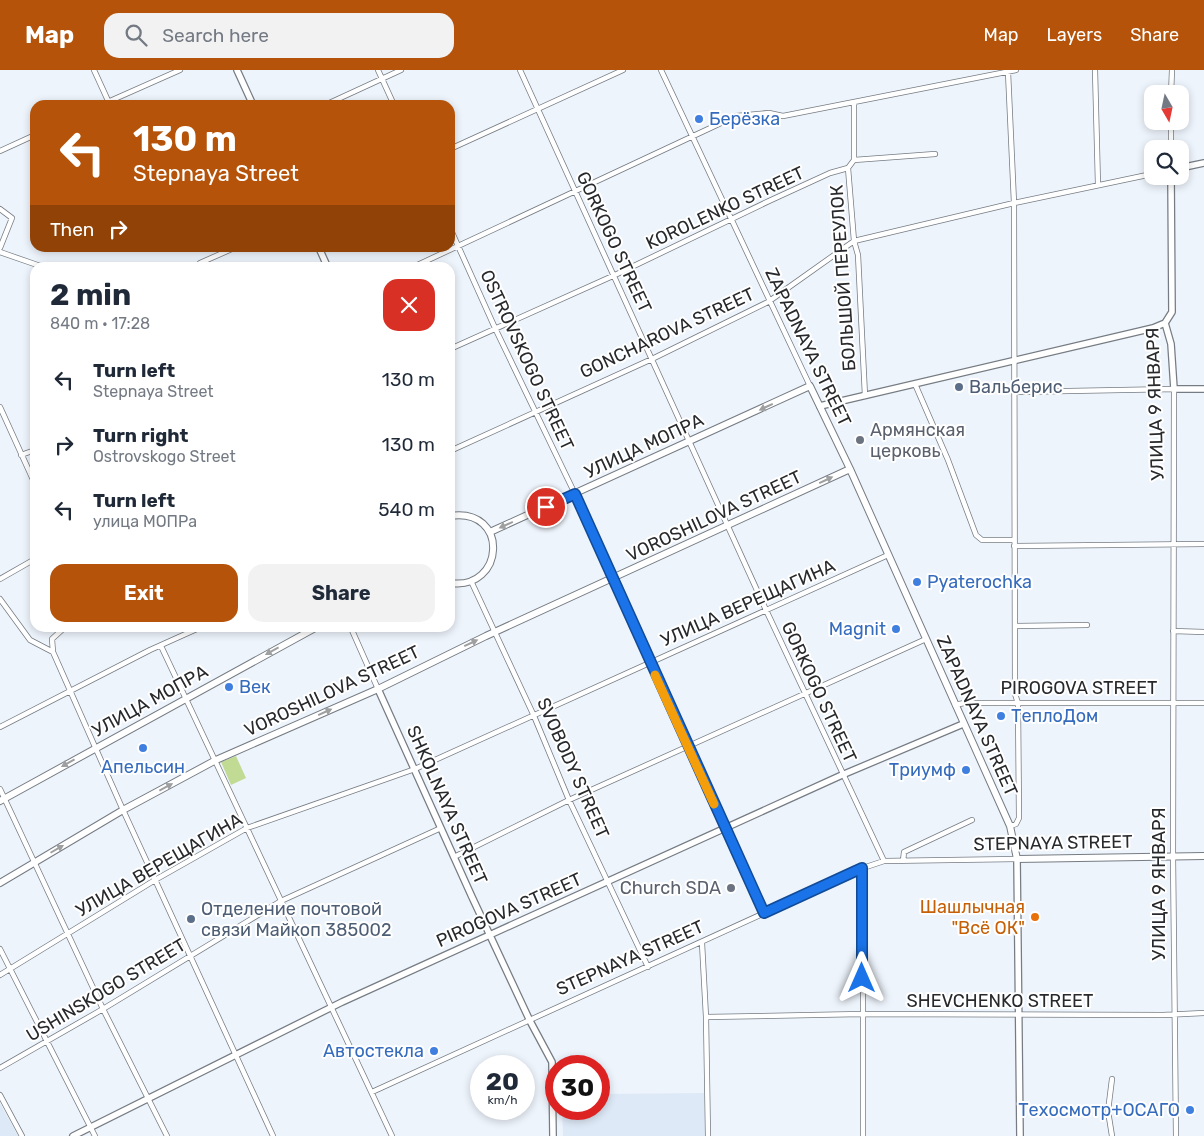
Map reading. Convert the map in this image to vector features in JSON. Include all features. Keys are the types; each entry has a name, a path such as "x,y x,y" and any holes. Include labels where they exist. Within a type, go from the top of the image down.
{"main road":[{"name":"ZAPADNAYA STREET","path":"810,386 850,469 1010,826 1017,859"},
{"name":"УЛИЦА МОПРА","path":"490,532 810,386"},
{"name":"VOROSHILOVA STREET","path":"0,883 123,810 216,760 378,689 494,632 850,469"},
{"path":"455,516 465,516 484,524 490,532 494,550 486,570 471,581 455,583"},
{"name":"УЛИЦА МОПРА","path":"2,800 308,632"},
{"name":"STEPNAYA STREET","path":"1017,859 1204,856"}],"street":[{"path":"94,70 109,100"},
{"path":"116,100 180,70"},
{"path":"237,70 252,100"},
{"path":"378,70 392,100"},
{"path":"336,100 401,70"},
{"name":"GORKOGO STREET","path":"520,70 766,610 884,861"},
{"path":"455,147 623,70"},
{"name":"ZAPADNAYA STREET","path":"661,70 768,302 810,386"},
{"path":"455,246 736,116 768,113 783,116 854,104 1016,70"},
{"path":"1095,70 1098,185"},
{"path":"1171,85 1172,70"},
{"path":"1008,72 1014,203 1015,694 1018,703 1019,818 1016,824 1010,826"},
{"name":"БОЛЬШОЙ ПЕРЕУЛОК","path":"854,104 854,160 848,168 854,241 858,255 865,396"},
{"path":"0,151 30,137"},
{"name":"БОЛЬШОЙ ПЕРЕУЛОК","path":"854,160 935,154"},
{"path":"1189,166 1204,163"},
{"name":"KOROLENKO STREET","path":"455,347 615,275 830,173 848,168"},
{"name":"GONCHAROVA STREET","path":"455,449 652,359 768,302 854,241 1014,203 1144,176"},
{"name":"УЛИЦА 9 ЯНВАРЯ","path":"1171,185 1172,312 1165,323 1171,344 1174,389 1173,856 1176,1136"},
{"path":"0,209 12,218 0,250 31,262"},
{"name":"OSTROVSKOGO STREET","path":"455,239 495,328 575,494 649,662 764,913"},
{"path":"202,262 225,252"},
{"path":"423,262 443,252"},
{"path":"820,406 1153,328 1165,323"},
{"path":"915,384 948,460 978,537 982,540 1014,540"},
{"path":"1014,392 1204,389"},
{"path":"0,407 30,473"},
{"path":"21,454 30,451"},
{"path":"1014,546 1204,544"},
{"name":"УЛИЦА ВЕРЕЩАГИНА","path":"0,975 155,880 247,828 415,769 888,555"},
{"path":"0,579 30,562"},
{"name":"SVOBODY STREET","path":"471,581 534,716 569,800 648,967"},
{"path":"0,599 30,640 53,652"},
{"path":"1015,626 1087,624"},
{"path":"1173,631 1204,632"},
{"path":"60,632 52,639 53,652 123,810 237,1054 273,1136"},
{"path":"0,727 150,650 191,632"},
{"name":"SHKOLNAYA STREET","path":"353,632 490,936 552,1062 553,1136"},
{"path":"454,857 569,800 804,692 926,639"},
{"path":"161,646 187,697 392,1136"},
{"name":"PIROGOVA STREET","path":"955,705 1204,703"},
{"name":"PIROGOVA STREET","path":"73,1136 332,1007 842,775 963,724"},
{"path":"0,789 2,800 35,862 166,1136"},
{"name":"STEPNAYA STREET","path":"903,861 904,852 972,820"},
{"name":"USHINSKOGO STREET","path":"0,1068 104,1009 281,901 440,828"},
{"path":"1017,859 1020,1136"},
{"name":"STEPNAYA STREET","path":"372,1092 702,943 862,868 884,861 1017,859"},
{"path":"862,868 863,1136"},
{"path":"702,943 706,1016 708,1136"},
{"path":"0,949 95,1136"},
{"name":"SHEVCHENKO STREET","path":"706,1016 1204,1013"},
{"path":"1112,1079 1109,1090 1108,1111 1112,1136"},
{"path":"0,1095 22,1136"}],"shaded area":[{"path":"704,1093 705,1136 563,1136 562,1120 610,1120 610,1094"},
{"path":"0,1103 18,1136 0,1136"}],"green space":[{"path":"236,756 246,778 231,785 221,762"}],"slow traffic":[{"path":"655,675 714,804"}],"place":[{"name":"Берёзка","path":"699,119"},
{"name":"Вальберис","path":"959,387"},
{"name":"Армянская церковь","path":"860,440"},
{"name":"Pyaterochka","path":"917,582"},
{"name":"Magnit","path":"896,629"},
{"name":"Век","path":"229,687"},
{"name":"ТеплоДом","path":"1001,716"},
{"name":"Апельсин","path":"143,748"},
{"name":"Триумф","path":"966,770"},
{"name":"Church SDA","path":"731,888"},
{"name":"Шашлычная \"Всё ОК\"","path":"1035,917"},
{"name":"Отделение почтовой связи Майкоп 385002","path":"191,919"},
{"name":"Автостекла","path":"434,1051"},
{"name":"Техосмотр+ОСАГО","path":"1190,1110"}],"route":[{"path":"546,507 575,494 634,629 764,913 862,868 862,978"}]}
